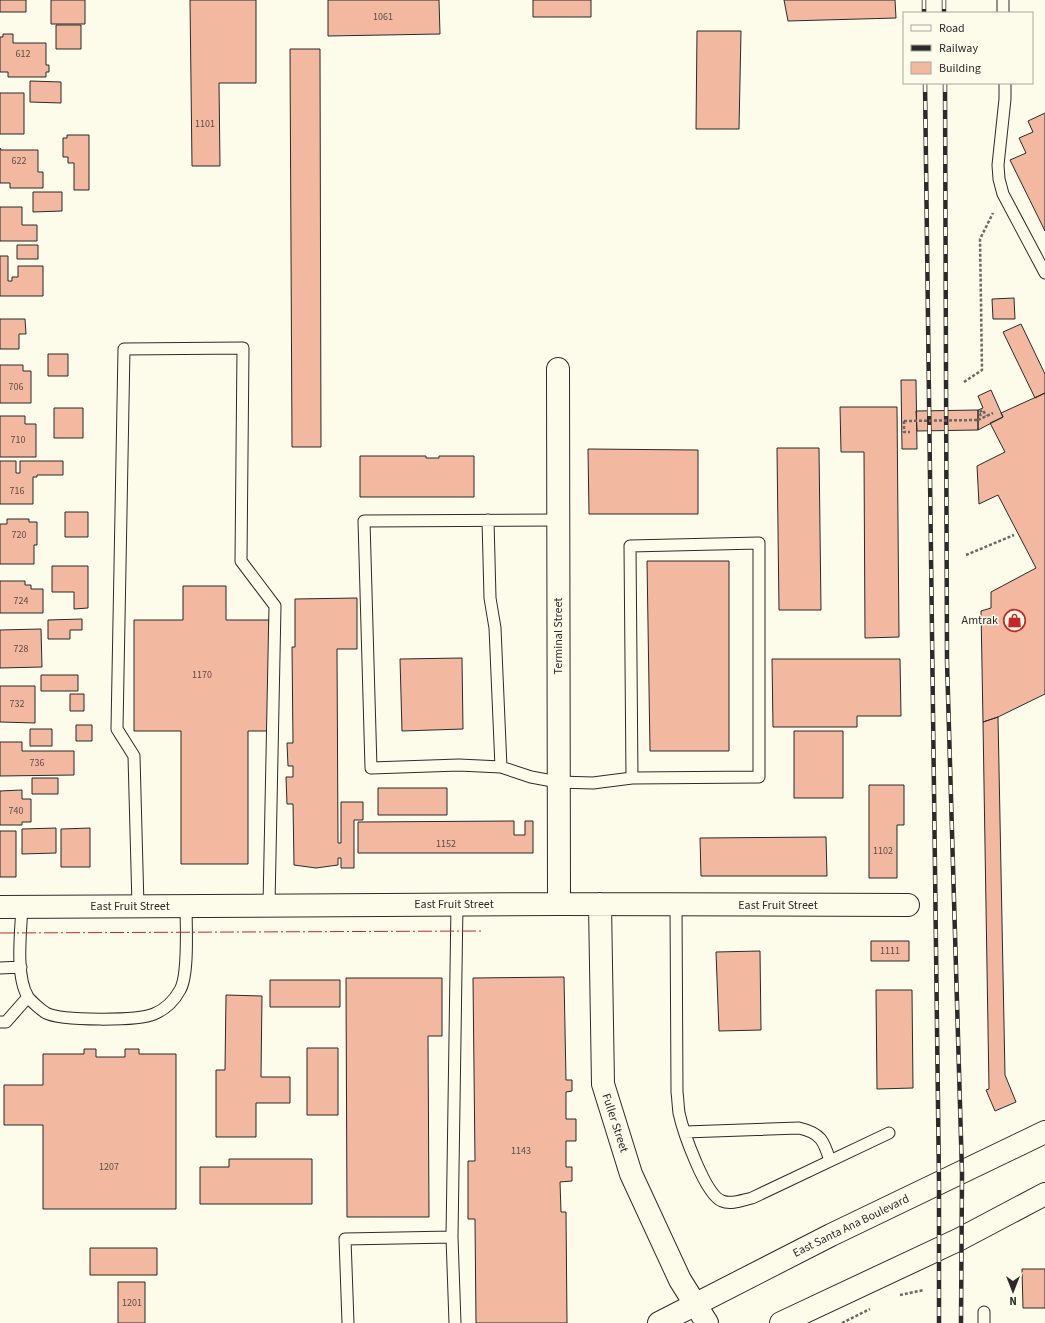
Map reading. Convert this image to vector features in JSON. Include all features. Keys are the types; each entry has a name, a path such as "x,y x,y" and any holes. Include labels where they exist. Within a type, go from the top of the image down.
{"street":[{"name":"Terminal Street","path":"558,369 559,904"},
{"name":"East Fruit Street","path":"0,906 457,904 908,905"},
{"name":"Fuller Street","path":"600,904 603,1084 631,1174 680,1280 702,1314"},
{"name":"East Santa Ana Boulevard","path":"659,1323 702,1314 831,1235 1045,1132"},
{"path":"781,1323 960,1239 1045,1194"}],"lane":[{"path":"1003,0 1003,12"},
{"path":"1005,84 1005,99 998,166 999,179 1003,194 1045,273"},
{"path":"138,906 134,756 118,729 124,349 243,348 241,562 275,606 269,905"},
{"path":"488,520 490,598 495,628 501,767"},
{"path":"558,520 364,521 371,768 459,766 501,767 531,777 558,782 593,783 632,778 758,777 759,543 630,546 632,778"},
{"path":"455,1323 452,1237 457,904"},
{"path":"676,904 677,1092 679,1114 704,1179 712,1194 722,1201 734,1202 752,1198 889,1133"},
{"path":"22,906 21,968 22,978 28,997 46,1013 72,1018 140,1018 155,1014 170,1004 182,988 185,972 186,906"},
{"path":"0,968 21,968"},
{"path":"0,1022 6,1022 28,997"},
{"path":"685,1132 799,1128 813,1132 820,1138 825,1144 830,1162"},
{"path":"348,1323 345,1239 452,1237"}],"path":[{"path":"964,382 982,370 980,239 1003,194"},
{"path":"981,416 979,412 983,410 986,416"},
{"path":"910,432 904,432 904,420 978,420 993,413"},
{"path":"966,555 1014,535"},
{"path":"894,1298 900,1294 924,1290"},
{"path":"842,1323 874,1307"}],"building":[{"path":"0,0 26,0 26,12 0,12"},
{"path":"51,0 85,0 85,24 51,24"},
{"path":"190,0 256,0 256,83 219,83 220,166 192,166"},
{"path":"328,0 439,0 440,34 328,36"},
{"path":"533,0 591,0 591,17 533,17"},
{"path":"784,0 895,0 896,18 788,21"},
{"path":"56,25 81,25 81,49 56,49"},
{"path":"697,31 741,31 739,129 696,129"},
{"path":"3,34 13,34 13,43 46,43 46,65 49,65 49,72 46,72 46,77 8,77 8,72 0,72 0,37 3,37"},
{"path":"290,49 320,49 321,447 292,447"},
{"path":"30,81 61,82 61,103 30,102"},
{"path":"0,93 24,93 24,134 0,134"},
{"path":"1045,113 1045,231 1010,160 1026,153 1019,138 1033,132 1028,121"},
{"path":"67,135 89,135 89,190 74,190 74,163 68,163 68,157 63,157 63,138 67,138"},
{"path":"0,148 1,150 38,150 38,172 43,172 43,188 10,188 10,183 0,183"},
{"path":"33,192 62,192 62,211 33,212"},
{"path":"0,207 22,207 22,225 37,225 37,241 0,241"},
{"path":"17,245 38,245 38,259 17,259"},
{"path":"0,256 8,256 8,281 12,281 12,277 18,277 18,266 43,266 43,296 0,296"},
{"path":"1014,298 1015,319 993,319 992,299"},
{"path":"0,319 25,319 26,334 19,334 19,349 0,349"},
{"path":"1021,324 1045,374 1045,393 1035,398 1003,332"},
{"path":"48,354 68,354 68,376 48,376"},
{"path":"0,365 23,365 23,371 31,371 31,403 0,403"},
{"path":"901,380 916,380 917,449 902,449"},
{"path":"991,390 1003,417 978,430 978,410 983,408 978,396"},
{"path":"1045,393 1045,694 998,717 983,722 981,611 991,608 991,592 1036,568 998,495 979,504 977,466 1005,452 990,423 1003,417 1001,413"},
{"path":"840,407 897,407 899,637 865,638 864,452 841,452"},
{"path":"54,408 83,408 83,438 54,438"},
{"path":"978,410 978,430 917,431 916,411"},
{"path":"0,416 25,416 25,424 36,424 36,457 0,457"},
{"path":"777,448 819,448 821,610 779,610"},
{"path":"588,449 698,450 698,514 589,514"},
{"path":"360,456 426,456 426,458 439,458 439,456 474,456 474,497 360,497"},
{"path":"0,461 16,461 16,473 20,473 20,461 63,461 63,475 37,475 37,477 33,477 33,504 0,504"},
{"path":"65,512 88,512 88,537 65,537"},
{"path":"7,519 29,519 29,522 37,522 37,545 34,545 34,564 0,564 0,524 7,524"},
{"path":"647,561 729,561 729,751 650,751"},
{"path":"52,566 88,566 88,608 74,609 74,592 52,592"},
{"path":"0,581 25,581 25,585 31,585 31,589 43,589 43,613 0,613"},
{"path":"183,586 226,586 226,620 269,620 269,731 248,731 248,864 181,864 181,731 134,731 134,620 183,620"},
{"path":"357,598 357,649 337,649 338,843 341,843 341,802 363,802 363,820 354,820 354,868 341,868 341,858 338,858 338,865 316,868 294,865 293,804 287,804 286,777 293,777 293,766 288,766 287,743 293,743 292,647 295,647 295,599"},
{"path":"82,619 82,630 70,630 70,639 48,639 48,620"},
{"path":"41,629 42,667 0,668 0,630"},
{"path":"462,658 463,729 402,731 400,659"},
{"path":"772,659 900,659 901,716 857,716 857,727 773,727"},
{"path":"41,675 78,675 78,691 41,691"},
{"path":"0,686 35,686 35,723 0,722"},
{"path":"70,694 84,694 84,711 70,711"},
{"path":"998,717 1005,1075 1016,1102 995,1111 986,1090 989,1089 983,722"},
{"path":"76,725 92,725 92,741 76,741"},
{"path":"30,729 52,729 52,746 30,746"},
{"path":"794,731 843,731 843,798 794,798"},
{"path":"0,742 22,742 22,751 74,751 74,775 0,776"},
{"path":"32,778 58,778 58,794 32,794"},
{"path":"869,785 904,785 904,825 897,825 897,878 869,878"},
{"path":"378,788 447,788 447,815 378,815"},
{"path":"22,790 22,799 31,799 31,822 22,822 22,825 0,825 0,791"},
{"path":"514,821 514,835 525,835 525,821 533,821 533,853 358,853 358,822"},
{"path":"56,828 56,853 22,854 22,829"},
{"path":"90,828 90,867 61,867 61,829"},
{"path":"0,831 16,831 16,877 0,877"},
{"path":"826,837 827,876 701,876 700,838"},
{"path":"871,941 909,941 909,961 871,961"},
{"path":"760,951 761,1030 719,1031 716,952"},
{"path":"564,977 566,1080 572,1080 572,1091 566,1092 566,1119 576,1119 576,1141 566,1141 566,1167 572,1167 572,1181 560,1182 561,1212 566,1212 567,1323 476,1323 475,1219 468,1219 468,1161 475,1161 473,978"},
{"path":"346,978 442,978 442,1036 428,1036 429,1217 347,1217"},
{"path":"270,980 340,980 340,1007 270,1007"},
{"path":"876,990 912,990 913,1088 877,1089"},
{"path":"226,995 262,996 261,1077 290,1077 290,1103 256,1103 256,1137 216,1137 216,1070 225,1070"},
{"path":"307,1048 338,1048 338,1115 307,1115"},
{"path":"84,1049 96,1049 96,1057 125,1057 125,1049 139,1049 139,1054 176,1054 176,1209 43,1209 43,1125 4,1125 4,1085 43,1085 43,1054 84,1054"},
{"path":"229,1159 312,1159 312,1204 200,1204 200,1167 229,1167"},
{"path":"90,1248 157,1248 157,1275 90,1275"},
{"path":"1022,1269 1045,1269 1045,1308 1023,1308"},
{"path":"118,1282 145,1282 145,1323 118,1323"}],"railway":[{"path":"924,0 924,12"},
{"path":"944,0 944,12"},
{"path":"925,84 939,1183 939,1323"},
{"path":"945,84 947,661 962,1173 961,1323"}],"power":[{"path":"0,933 481,931"}],"place":[{"name":"Amtrak","path":"1014,620"}]}
